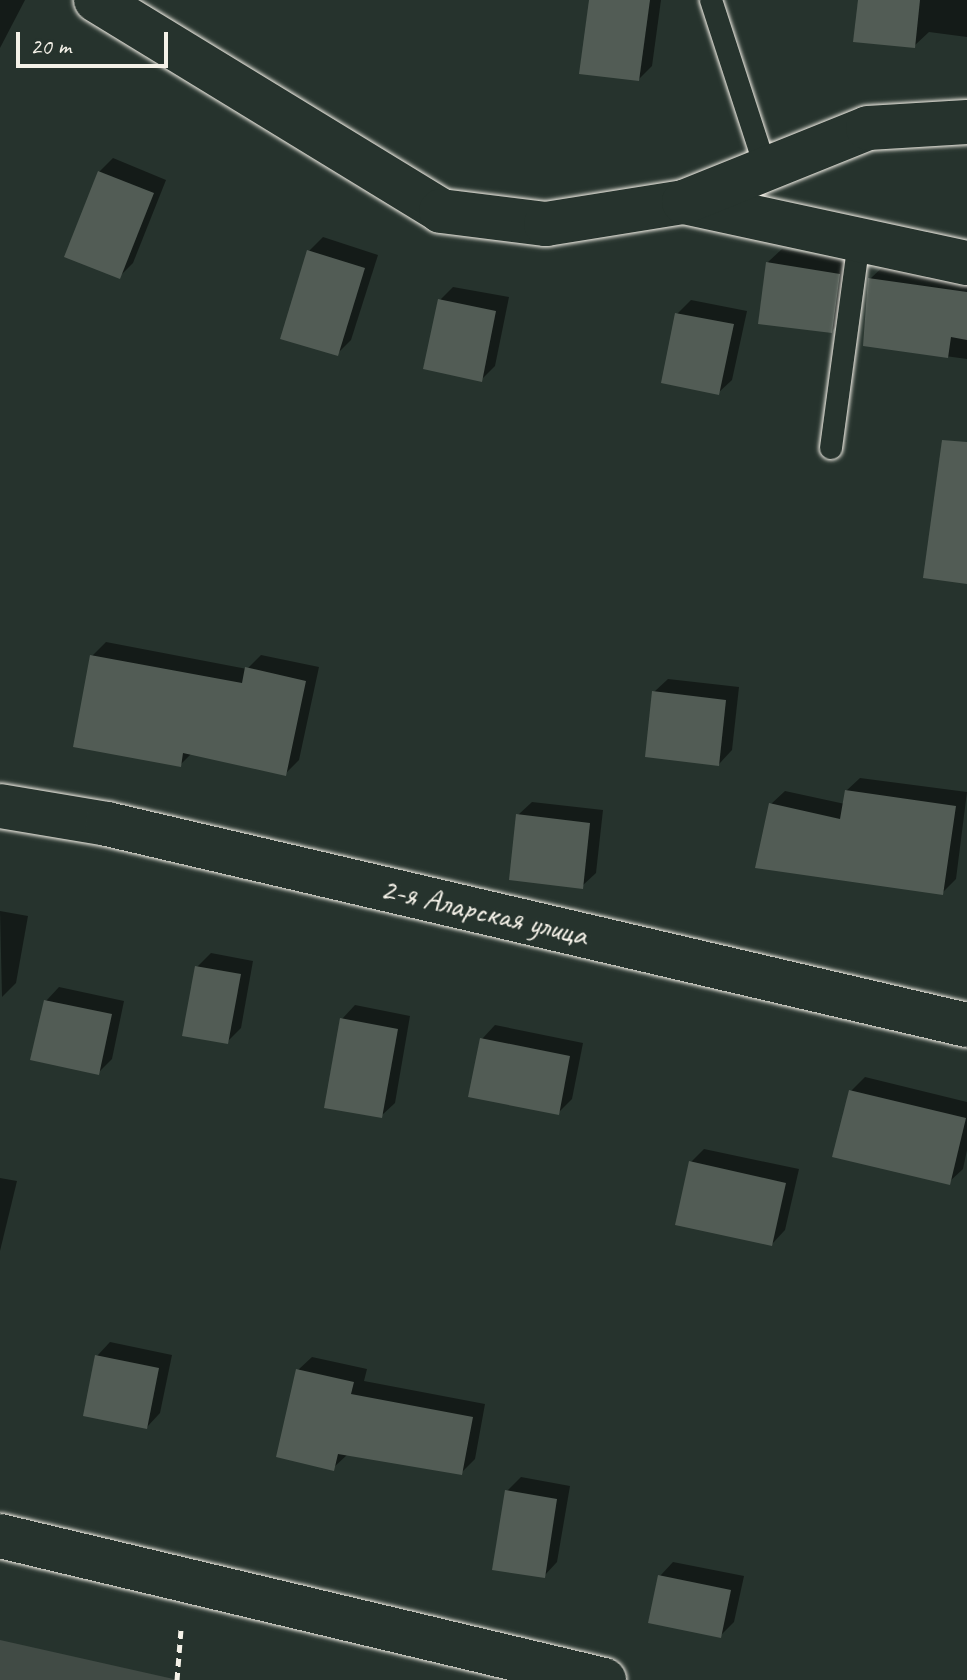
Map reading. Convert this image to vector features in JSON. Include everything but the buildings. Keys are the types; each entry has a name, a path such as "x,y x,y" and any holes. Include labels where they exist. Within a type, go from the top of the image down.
{"street":[{"path":"96,0 441,211 546,224 684,202 868,128 967,122"},
{"path":"684,202 967,263"},
{"name":"2-я Аларская улица","path":"0,806 107,824 967,1025"},
{"path":"0,1536 604,1680"}],"lane":[{"path":"711,0 766,169"},
{"path":"831,448 859,240"}],"shaded area":[{"path":"0,1640 178,1680 0,1680"}]}
